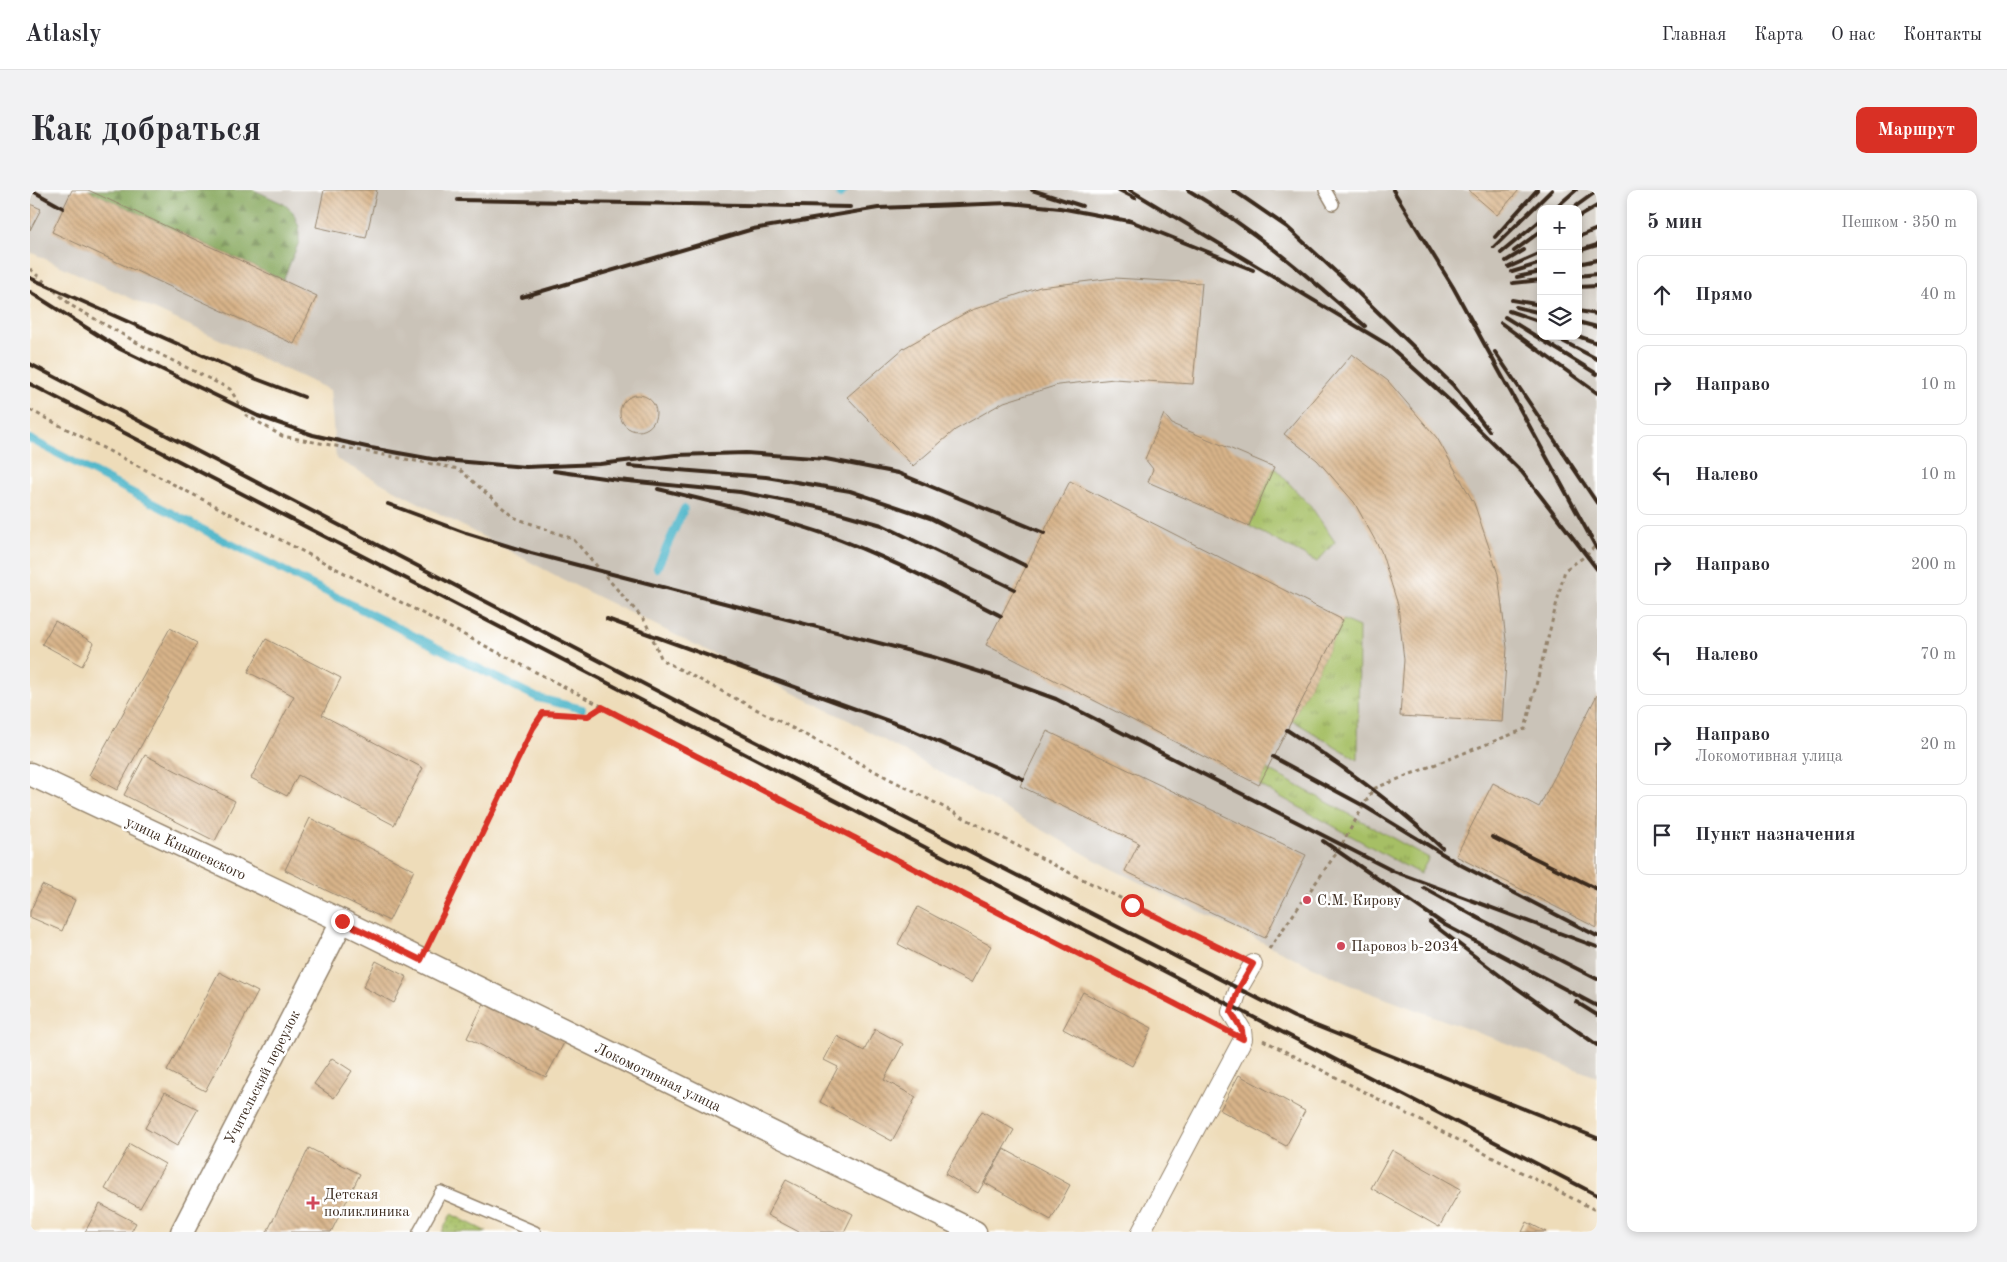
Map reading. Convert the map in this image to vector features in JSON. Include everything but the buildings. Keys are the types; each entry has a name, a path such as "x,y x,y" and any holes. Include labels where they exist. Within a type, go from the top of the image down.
{"street":[{"name":"улица Кнышевского","path":"30,774 342,921"},
{"name":"Локомотивная улица","path":"342,921 974,1232"},
{"name":"Учительский переулок","path":"182,1232 342,921"},
{"path":"1141,1232 1243,1034 1231,1012 1239,988 1253,964"}],"lane":[{"path":"1325,190 1333,204"},
{"path":"419,1232 440,1192 535,1232"}],"path":[{"path":"30,269 72,306 142,346 230,389 246,415 282,436 459,469 513,517 573,539 645,621 662,660 1060,868 1253,964 1258,956 1268,950 1338,851 1373,789 1525,729 1565,570 1587,555 1597,544"},
{"path":"30,410 602,707 1243,1034 1597,1211"},
{"path":"421,960 533,728 543,713 588,716 602,707"}],"shaded area":[{"path":"30,190 1597,190 1597,1077 1352,986 1106,866 850,721 570,583 336,459 330,390 30,252"}],"green space":[{"path":"88,190 254,190 284,204 293,212 299,227 299,242 283,280"},
{"path":"1274,467 1312,508 1335,542 1317,562 1249,526"},
{"path":"1343,620 1359,627 1358,760 1292,720"},
{"path":"1267,769 1429,858 1420,874 1259,785"},
{"path":"451,1214 487,1232 442,1232"}],"waterway":[{"path":"840,195 844,190"},
{"path":"30,439 223,540 538,698 582,709"},
{"path":"657,568 684,509"}],"railway":[{"path":"31,190 63,208"},
{"path":"1032,190 1082,206"},
{"path":"1119,190 1135,198"},
{"path":"1130,190 1388,345 1449,400 1522,472 1597,569"},
{"path":"1188,190 1235,220 1301,271 1365,326"},
{"path":"1233,190 1287,227 1350,285 1453,385 1489,431"},
{"path":"1393,190 1453,287 1597,549"},
{"path":"1495,237 1537,190"},
{"path":"1494,247 1552,190"},
{"path":"1559,205 1576,190"},
{"path":"1578,205 1597,191"},
{"path":"458,200 850,207"},
{"path":"522,297 753,229 878,208 1010,203 1060,208 1134,222"},
{"path":"1582,215 1597,206"},
{"path":"1128,220 1253,270"},
{"path":"1501,253 1537,223"},
{"path":"1582,235 1597,229"},
{"path":"1514,251 1537,234"},
{"path":"1581,250 1597,245"},
{"path":"1506,261 1524,250"},
{"path":"1509,267 1537,255"},
{"path":"1582,263 1597,260"},
{"path":"1512,272 1537,264"},
{"path":"1517,277 1537,273"},
{"path":"1582,276 1597,274"},
{"path":"30,278 254,378 304,397"},
{"path":"1513,283 1537,280"},
{"path":"1582,287 1597,286"},
{"path":"30,292 120,349 258,416 313,435 432,459 526,467 600,464 676,455 746,453 826,459 898,473 1044,533"},
{"path":"1512,300 1537,304"},
{"path":"1516,307 1537,312"},
{"path":"1509,311 1537,321"},
{"path":"1582,312 1597,314"},
{"path":"1505,317 1597,374"},
{"path":"1501,323 1597,393"},
{"path":"1582,323 1597,327"},
{"path":"1582,337 1597,343"},
{"path":"1561,340 1597,359"},
{"path":"1495,352 1597,503"},
{"path":"30,364 688,707 1294,1017 1597,1138"},
{"path":"30,384 1597,1195"},
{"path":"629,466 766,477 850,491 930,518 1026,566"},
{"path":"554,471 618,480 740,492 822,508 882,525 1014,589"},
{"path":"658,489 720,504 822,533 890,561 1001,616"},
{"path":"388,504 466,533 531,553 933,657 1056,699 1393,871 1597,947"},
{"path":"607,619 905,727 1023,779"},
{"path":"1287,730 1367,785 1442,848"},
{"path":"1273,757 1364,806 1459,864 1597,936"},
{"path":"1492,837 1597,889"},
{"path":"1323,841 1445,925 1597,1006"},
{"path":"1424,888 1597,979"},
{"path":"1430,922 1507,981 1597,1045"},
{"path":"1576,1002 1597,1015"}],"place":[{"name":"С.М. Кирову","path":"1307,900"},
{"name":"Паровоз b-2034","path":"1341,946"},
{"name":"Детская поликлиника","path":"313,1203"}],"route":[{"path":"342,921 421,960 533,728 543,713 588,716 602,707 1243,1039 1242,1030 1231,1012 1239,988 1253,964 1132,905"}]}
